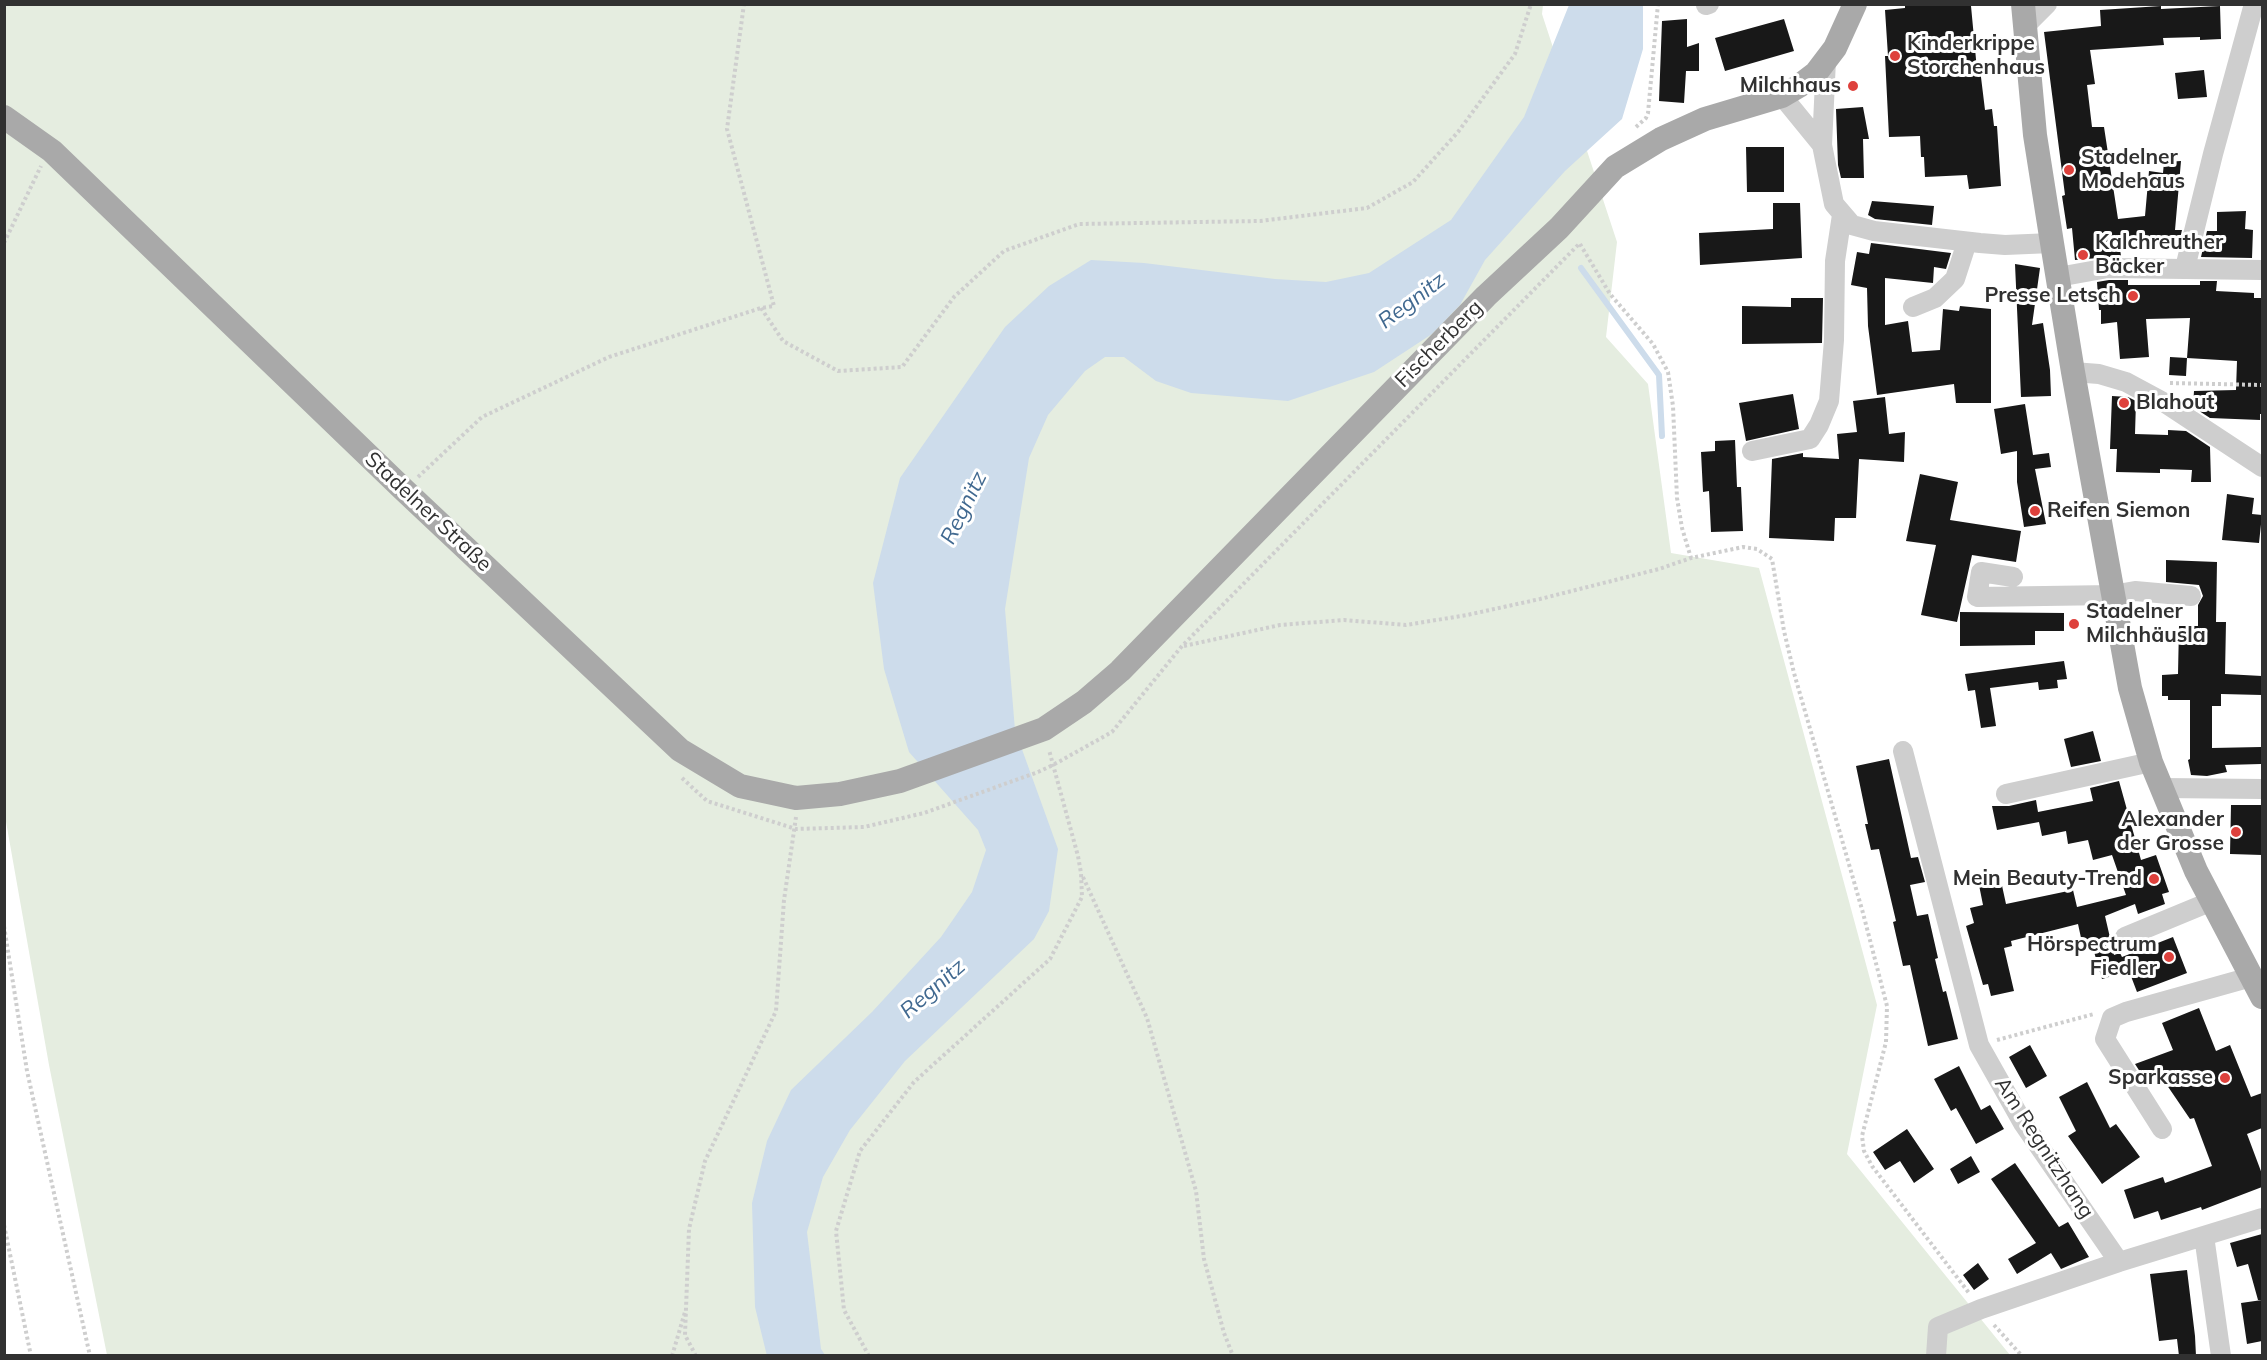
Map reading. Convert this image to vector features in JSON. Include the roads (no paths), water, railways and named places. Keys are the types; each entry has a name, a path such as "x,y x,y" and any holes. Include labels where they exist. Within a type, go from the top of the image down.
{"main road":[{"name":"Fischerberg","path":"900,781 1044,729 1084,702 1120,671 1486,296 1559,228 1615,167 1661,140 1705,119 1782,96 1799,86 1816,73 1835,48 1855,4"},
{"path":"2023,16 2035,135 2052,243 2130,688 2151,762 2196,871 2257,987"},
{"name":"Stadelner Straße","path":"4,117 52,151 404,490 680,750 740,786 796,798 840,794 900,781"}],"street":[{"path":"2023,16 2047,4"},
{"path":"2185,268 2213,154 2254,38 2254,4"},
{"path":"1826,60 1822,145 1834,204 1852,225 1874,231 1967,242 2005,245 2052,243"},
{"path":"1782,96 1822,145"},
{"path":"1752,451 1810,439 1826,409 1829,401 1834,340 1835,261 1842,215"},
{"path":"1913,307 1935,298 1955,279 1967,242"},
{"path":"2058,277 2108,268 2262,270"},
{"path":"2073,372 2099,374 2126,382 2165,403 2262,467"},
{"path":"2013,577 1981,572 1977,597 2112,595 2135,591 2191,596"},
{"name":"Am Regnitzhang","path":"1903,751 1979,1045 2023,1123 2119,1262"},
{"path":"2006,794 2151,762"},
{"path":"2162,788 2262,789"},
{"path":"2125,937 2212,901"},
{"path":"2162,1129 2105,1039 2112,1018 2126,1012 2257,987"},
{"path":"1936,1356 1938,1327 1981,1309 2119,1262 2262,1218"},
{"path":"2205,1236 2221,1356"}],"water":[{"name":"Regnitz","path":"1569,5 1643,5 1643,49 1622,119 1565,171 1485,260 1460,305 1432,334 1374,372 1288,401 1191,393 1156,381 1124,357 1105,357 1085,371 1048,415 1029,458 1005,609 1015,730 1058,849 1049,911 1034,939 905,1061 850,1130 823,1177 807,1232 821,1349 825,1355 767,1356 755,1307 752,1203 767,1141 791,1090 872,1012 941,937 972,892 986,850 978,830 909,752 884,669 873,583 900,478 1005,327 1049,286 1091,260 1144,263 1275,279 1326,282 1369,273 1451,220 1524,117"}],"waterway":[{"path":"1581,268 1659,375 1662,436"}],"place":[{"name":"Kinderkrippe Storchenhaus","path":"1895,56"},
{"name":"Milchhaus","path":"1853,86"},
{"name":"Stadelner Modehaus","path":"2069,170"},
{"name":"Kalchreuther Bäcker","path":"2083,255"},
{"name":"Presse Letsch","path":"2133,296"},
{"name":"Blahout","path":"2124,403"},
{"name":"Reifen Siemon","path":"2035,511"},
{"name":"Stadelner Milchhäusla","path":"2074,624"},
{"name":"Alexander der Grosse","path":"2236,832"},
{"name":"Mein Beauty-Trend","path":"2154,879"},
{"name":"Hörspectrum Fiedler","path":"2169,957"},
{"name":"Sparkasse","path":"2225,1078"}]}
